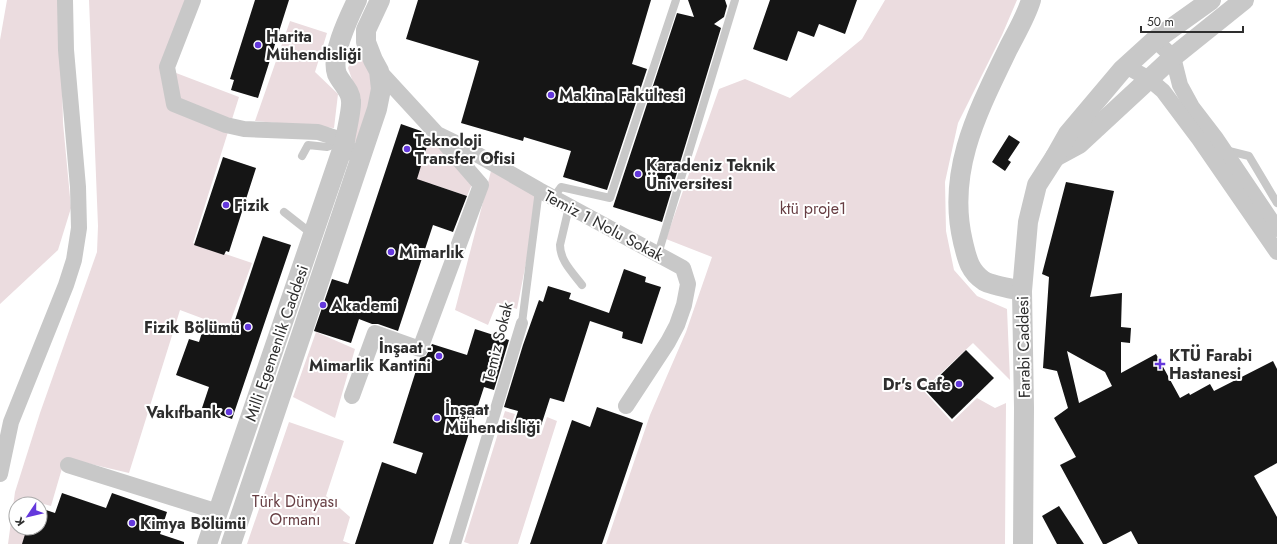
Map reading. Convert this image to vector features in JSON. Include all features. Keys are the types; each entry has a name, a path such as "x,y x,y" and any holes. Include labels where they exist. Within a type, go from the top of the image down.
{"street":[{"path":"0,474 11,422 66,285 74,260 77,241 78,187 66,50 65,0"},
{"path":"193,0 167,67 174,104 226,125 244,128 318,132 345,141 357,169"},
{"name":"Milli Egemenlik Caddesi","path":"207,544 345,141 352,102 337,73 336,61 341,39 349,16 357,0"},
{"path":"341,39 354,39 366,42 366,30 380,0"},
{"path":"1022,291 985,282 971,270 960,227 958,202 967,142 982,102 1032,0"},
{"name":"Farabi Caddesi","path":"1023,544 1024,408 1022,291 1028,222 1037,185 1068,134 1126,66 1155,40 1211,0"},
{"name":"Farabi Caddesi","path":"1055,157 1079,144 1173,57 1244,0"},
{"path":"1155,40 1173,57 1180,85 1189,101 1277,229"},
{"name":"Milli Egemenlik Caddesi","path":"231,544 377,109 381,89 379,71 366,42"},
{"path":"1126,66 1149,80 1163,91 1199,139 1277,252"},
{"name":"Temiz 1 Nolu Sokak","path":"379,71 436,134 466,148 569,207 683,268 688,284 684,305 677,324 668,342 626,406"},
{"path":"377,109 399,93"},
{"path":"352,396 375,334 420,349 481,185 436,134"},
{"name":"Temiz Sokak","path":"455,544 522,323"},
{"path":"68,466 218,512"}],"lane":[{"path":"553,198 561,188 610,198 676,0"},
{"path":"658,254 735,0"},
{"path":"302,156 308,145 327,147 345,141"},
{"path":"1224,150 1249,156 1277,203"},
{"name":"Temiz Sokak","path":"522,323 539,190"},
{"path":"569,207 560,245 560,252 562,259 582,285"},
{"path":"284,212 313,235"}],"green space":[{"path":"7,0 60,0 63,123 71,208 58,250 0,304 0,40"},
{"path":"89,0 190,0 163,68 239,97 193,243 252,263 228,328 180,310 129,473 65,458 51,506 48,505 48,496 14,496 15,492 40,413 97,252 98,226"},
{"name":"ktü proje1","path":"885,0 1017,0 1002,35 958,123 945,182 946,231 954,270 977,296 1007,309 1010,380 973,343 923,390 952,422 977,398 995,408 1006,403 1005,544 606,544 650,415 686,332 712,257 666,239 719,89 745,79 790,98 862,39"},
{"path":"290,21 327,33 315,72 338,94 334,128 255,121"},
{"path":"356,49 376,74 368,108 357,141 352,144 359,99 348,68"},
{"path":"431,134 473,182 467,196 432,184 416,230 401,225"},
{"path":"491,171 539,196 517,309 497,303 488,325 455,310"},
{"path":"316,332 355,349 335,418 293,397"},
{"path":"505,411 515,414 511,425 541,435 547,417 557,421 518,544 470,544 464,542"},
{"name":"Türk Dünyası Ormanı","path":"289,422 344,441 326,496 350,517 343,541 351,544 247,544"},
{"path":"9,536 30,536 27,544 8,544"}],"building":[{"name":"Harita Mühendisliği","path":"255,0 289,0 258,98 231,90 234,80 230,79"},
{"name":"Makina Fakültesi","path":"418,0 651,0 632,64 647,69 607,190 563,177 571,151 524,137 523,141 461,123 479,61 406,39"},
{"path":"688,0 725,0 727,6 724,17 714,24 721,28 662,222 613,207 677,13 694,17"},
{"path":"770,0 857,0 845,34 819,24 814,37 798,31 787,61 753,49"},
{"name":"Mimarlık","path":"401,124 421,131 429,140 417,179 467,196 453,232 433,225 398,331 359,319 351,343 314,331 332,279 348,284"},
{"path":"1009,135 1020,142 1008,160 1011,162 1005,171 992,162"},
{"name":"Fizik","path":"223,157 256,168 229,252 226,251 224,255 194,245"},
{"name":"KTÜ Farabi Hastanesi","path":"1066,182 1114,191 1090,297 1122,293 1121,327 1131,328 1130,343 1121,342 1121,373 1156,354 1180,398 1189,393 1190,395 1210,384 1214,391 1273,361 1277,369 1277,463 1254,476 1277,517 1277,544 1138,544 1131,531 1106,544 1103,544 1060,465 1076,457 1054,418 1068,408 1057,371 1043,368 1049,277 1042,274","holes":["1067,351 1105,372 1112,386 1079,403"]},
{"name":"Fizik Bölümü","path":"263,236 291,245 232,419 202,408 209,387 176,375 189,339 199,342 205,323 231,332"},
{"path":"624,269 646,277 645,282 661,287 642,344 622,338 623,332 590,321 564,402 550,398 539,432 514,424 518,411 504,407 523,345 539,300 543,302 548,286 571,293 569,299 609,313"},
{"name":"İnşaat Mühendisliği","path":"475,329 509,340 494,390 484,387 433,544 355,544 382,462 416,474 423,453 393,443 420,358 426,356 432,344 467,355"},
{"name":"Dr's Cafe","path":"966,350 994,378 952,419 925,390"},
{"path":"597,407 643,423 602,544 530,544 572,420 590,427"},
{"path":"62,493 106,508 112,493 167,512 160,534 184,542 184,544 22,544 24,536 48,536 48,511 55,513"},
{"path":"1059,506 1084,544 1057,544 1042,516"}],"place":[{"name":"Harita Mühendisliği","path":"258,45"},
{"name":"Makina Fakültesi","path":"551,95"},
{"name":"Teknoloji Transfer Ofisi","path":"407,149"},
{"name":"Karadeniz Teknik Üniversitesi","path":"638,174"},
{"name":"Fizik","path":"226,205"},
{"name":"Mimarlık","path":"391,252"},
{"name":"Akademi","path":"323,305"},
{"name":"Fizik Bölümü","path":"248,327"},
{"name":"İnşaat - Mimarlik Kantini","path":"439,356"},
{"name":"KTÜ Farabi Hastanesi","path":"1160,364"},
{"name":"Dr's Cafe","path":"959,384"},
{"name":"Vakıfbank","path":"229,412"},
{"name":"İnşaat Mühendisliği","path":"437,418"},
{"name":"Kimya Bölümü","path":"132,523"}]}
